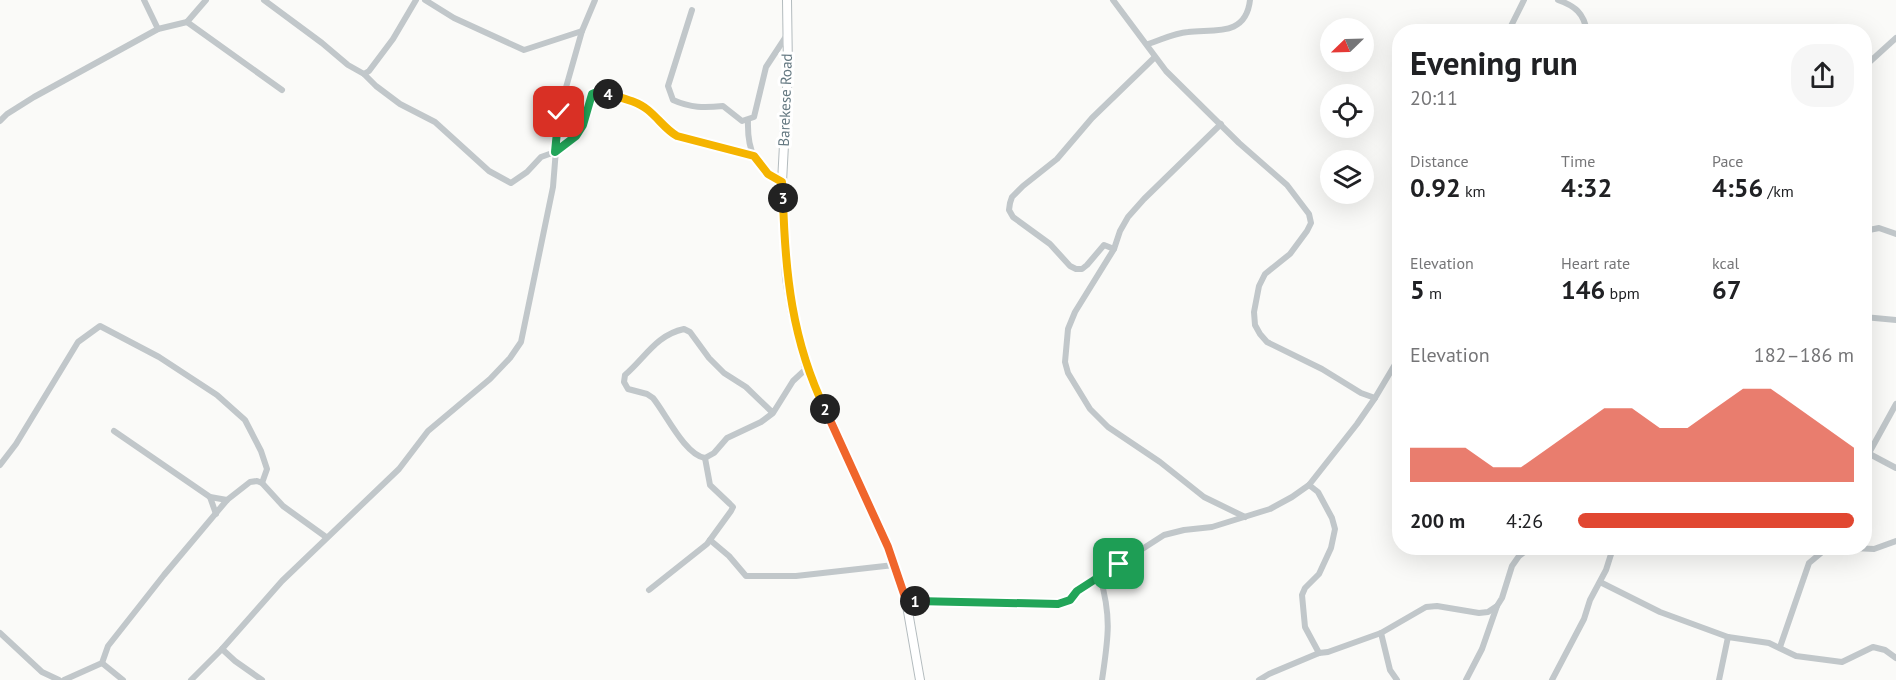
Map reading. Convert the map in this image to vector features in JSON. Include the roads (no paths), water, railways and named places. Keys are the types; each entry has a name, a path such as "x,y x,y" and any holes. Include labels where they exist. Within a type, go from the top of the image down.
{"main road":[{"name":"Barekese Road","path":"787,0 788,70 782,182 787,278 807,368 888,547 906,600 920,680"}],"street":[{"path":"144,0 158,29"},
{"path":"0,121 34,97 158,29 187,22 206,0"},
{"path":"264,0 348,65 364,74 400,104 435,122 483,166 511,183 527,172 541,157 555,152 576,136 583,125 591,96 597,92 630,100 647,109 677,136 754,156"},
{"path":"364,74 369,71 393,39 416,0"},
{"path":"425,0 454,18 524,50 582,31"},
{"path":"191,680 222,649 282,581 399,469 428,431 490,379 510,358 521,342 553,186 559,112 582,31 595,0"},
{"path":"1113,0 1148,44 1166,72 1269,171 1287,185 1309,214 1311,223 1307,231 1290,254 1265,274 1259,286 1254,312 1255,325 1267,342 1322,369 1361,393 1375,398"},
{"path":"1148,44 1190,32 1224,31 1244,19 1250,8 1250,0"},
{"path":"1512,24 1524,0"},
{"path":"1558,0 1578,10 1586,24"},
{"path":"692,10 668,86 669,94 673,100 687,106 702,108 723,106 742,121 754,117 766,67 787,35"},
{"path":"187,22 282,90"},
{"path":"1872,60 1895,40"},
{"path":"1114,249 1104,245 1088,265 1082,269 1076,269 1050,244 1013,217 1009,210 1010,203 1012,196 1058,159 1092,118 1155,57"},
{"path":"747,120 750,149 768,174 782,182"},
{"path":"1221,124 1128,217 1114,249 1075,312 1068,329 1065,362 1068,373 1090,409 1107,427 1160,462 1204,497 1245,517"},
{"path":"1872,229 1879,228 1896,234"},
{"path":"1872,318 1896,320"},
{"path":"0,465 16,444 78,342 100,326 159,357 217,395 245,420 261,451 267,469 262,483"},
{"path":"773,413 746,387 724,373 709,358 690,332 684,329 677,330 655,343 636,366 625,375 624,382 628,389 653,398 689,449 698,457 705,458 714,453 727,438 761,422 773,413 793,381 807,368"},
{"path":"906,600 1058,604 1070,600 1077,591 1164,535 1212,527 1270,509 1309,484 1375,398 1392,369"},
{"path":"1872,444 1896,404"},
{"path":"114,431 210,497 227,500"},
{"path":"1872,455 1896,468"},
{"path":"649,590 710,540 732,507 710,485 705,458"},
{"path":"66,680 102,663 108,646 164,575 227,500 250,482 262,483 283,506 326,537"},
{"path":"1309,484 1318,492 1332,518 1335,529 1331,548 1319,574 1305,588 1302,595 1305,627 1319,653"},
{"path":"210,497 216,514"},
{"path":"710,540 729,556 746,576 796,576 894,565"},
{"path":"1872,549 1896,541"},
{"path":"1466,680 1482,649 1512,566 1520,555"},
{"path":"1552,680 1584,619 1611,555"},
{"path":"1780,647 1809,563 1819,555"},
{"path":"1100,577 1109,617 1102,680"},
{"path":"1600,582 1660,612 1728,637 1769,643 1796,656 1820,657 1834,662 1849,660 1873,647 1885,650 1896,658"},
{"path":"1260,680 1319,653 1328,652 1381,633 1426,607 1437,606 1479,613 1488,612 1497,606"},
{"path":"0,633 42,672 59,680"},
{"path":"1381,633 1390,670 1397,680"},
{"path":"1719,680 1728,637"},
{"path":"222,649 235,662 262,680"},
{"path":"102,663 123,680"}]}
